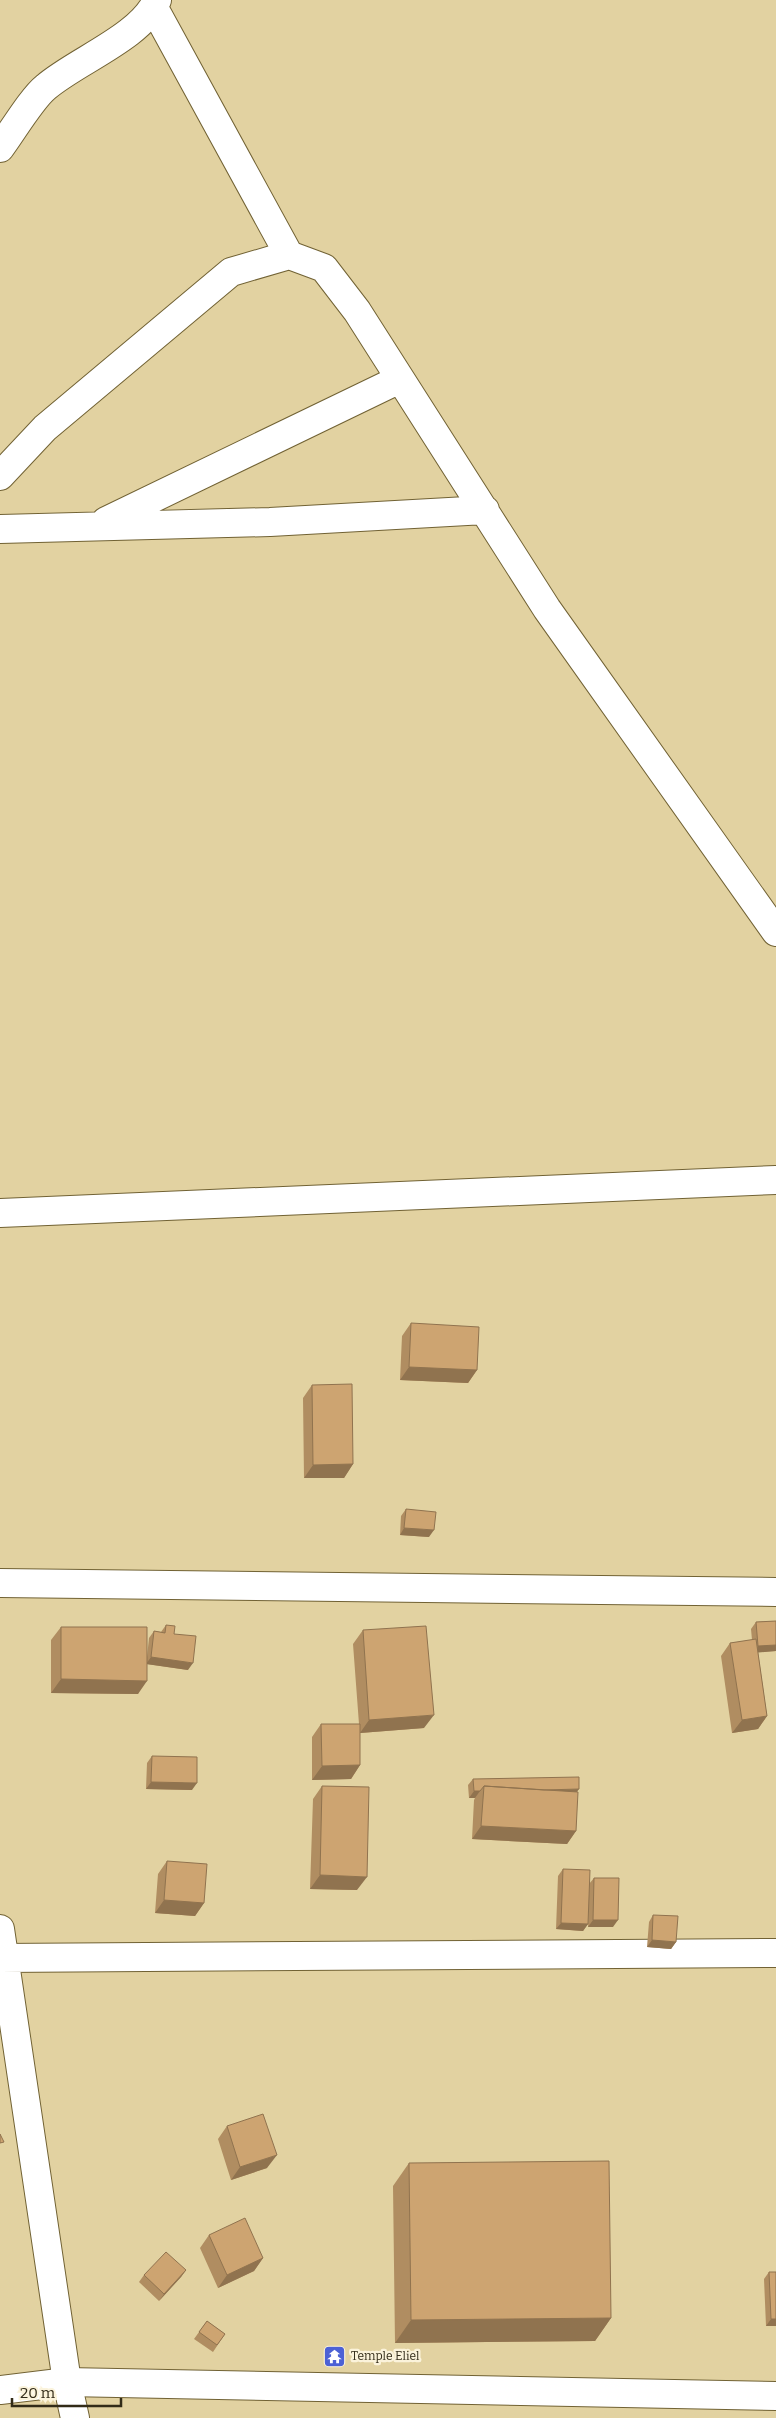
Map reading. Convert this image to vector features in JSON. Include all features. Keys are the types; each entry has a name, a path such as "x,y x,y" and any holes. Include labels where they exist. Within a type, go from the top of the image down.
{"street":[{"path":"0,148 45,87 124,36 156,4 289,255"},
{"path":"0,476 45,428 231,272 289,255 324,268 357,311 486,510 547,609 776,932"},
{"path":"98,525 400,379"},
{"path":"0,529 270,522 486,510"},
{"path":"0,1213 776,1180"},
{"path":"0,1583 776,1592"},
{"path":"0,1929 2,1957 66,2382 75,2418"},
{"path":"2,1957 776,1954"},
{"path":"0,2390 66,2382 776,2396"}],"building":[{"path":"411,1323 479,1327 477,1370 409,1367"},
{"path":"352,1384 353,1464 313,1465 312,1385"},
{"path":"406,1509 436,1512 434,1530 404,1528"},
{"path":"776,1621 776,1645 758,1646 756,1622"},
{"path":"166,1625 175,1626 174,1634 196,1636 193,1663 151,1657 154,1631 165,1633"},
{"path":"426,1626 434,1715 369,1720 363,1630"},
{"path":"61,1627 147,1627 147,1681 61,1679"},
{"path":"756,1639 767,1716 742,1720 730,1643"},
{"path":"321,1724 360,1724 360,1765 322,1766"},
{"path":"152,1756 197,1757 197,1783 151,1782"},
{"path":"579,1777 579,1789 544,1790 484,1786 480,1791 474,1791 473,1779"},
{"path":"322,1786 369,1787 367,1877 320,1875"},
{"path":"484,1786 578,1792 576,1831 481,1826"},
{"path":"167,1861 207,1864 204,1903 164,1900"},
{"path":"563,1869 590,1870 588,1924 561,1923"},
{"path":"594,1878 619,1878 618,1920 593,1920"},
{"path":"653,1915 678,1916 676,1942 652,1940"},
{"path":"263,2114 277,2155 240,2167 227,2126"},
{"path":"0,2134 4,2142 0,2143"},
{"path":"609,2161 611,2318 411,2320 409,2163"},
{"path":"245,2218 263,2258 227,2275 209,2235"},
{"path":"166,2252 186,2270 164,2294 144,2275"},
{"path":"769,2272 776,2272 776,2319 771,2319"},
{"path":"207,2321 225,2334 217,2345 199,2332"}],"place":[{"name":"Temple Eliel","path":"335,2356"}]}
